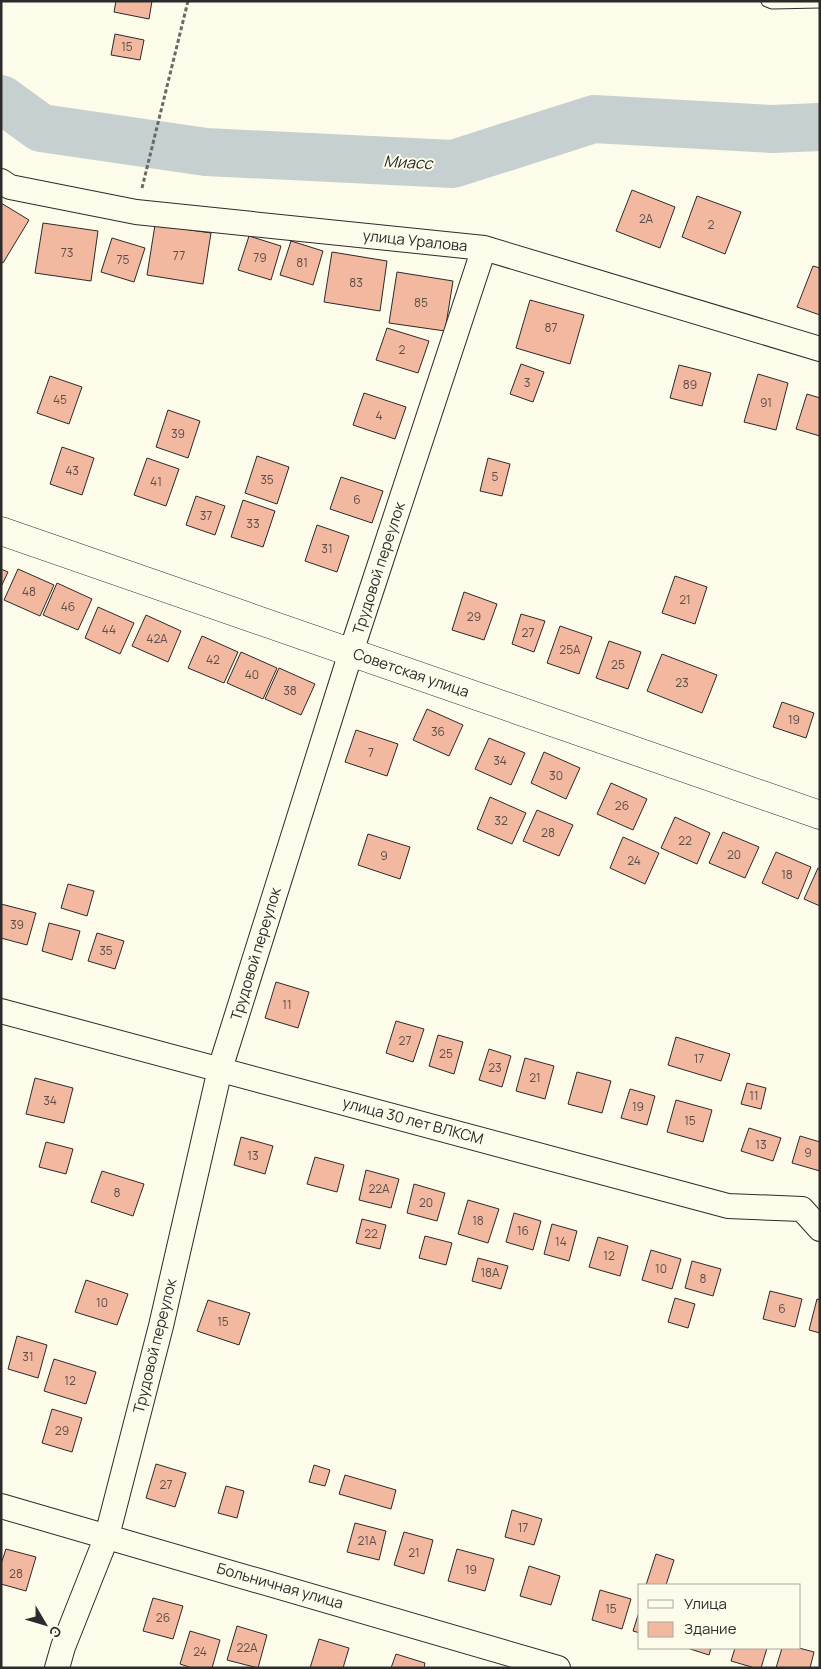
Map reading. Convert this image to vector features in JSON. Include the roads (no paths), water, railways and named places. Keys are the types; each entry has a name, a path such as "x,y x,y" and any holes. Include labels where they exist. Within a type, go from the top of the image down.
{"main road":[{"name":"Советская улица","path":"1,531 820,815"}],"street":[{"name":"улица Уралова","path":"1,181 10,186 136,212 484,248 820,349"},
{"name":"Трудовой переулок","path":"57,1668 63,1647 107,1536 161,1326 220,1070 351,652 484,248"},
{"name":"улица 30 лет ВЛКСМ","path":"1,1011 728,1206 802,1209 820,1230"},
{"name":"Больничная улица","path":"1,1506 558,1668"}],"lane":[{"path":"767,1 772,3 820,2"}],"waterway":[{"name":"Миасс","path":"1,99 41,128 206,152 453,164 594,119 772,129 820,127"}]}
